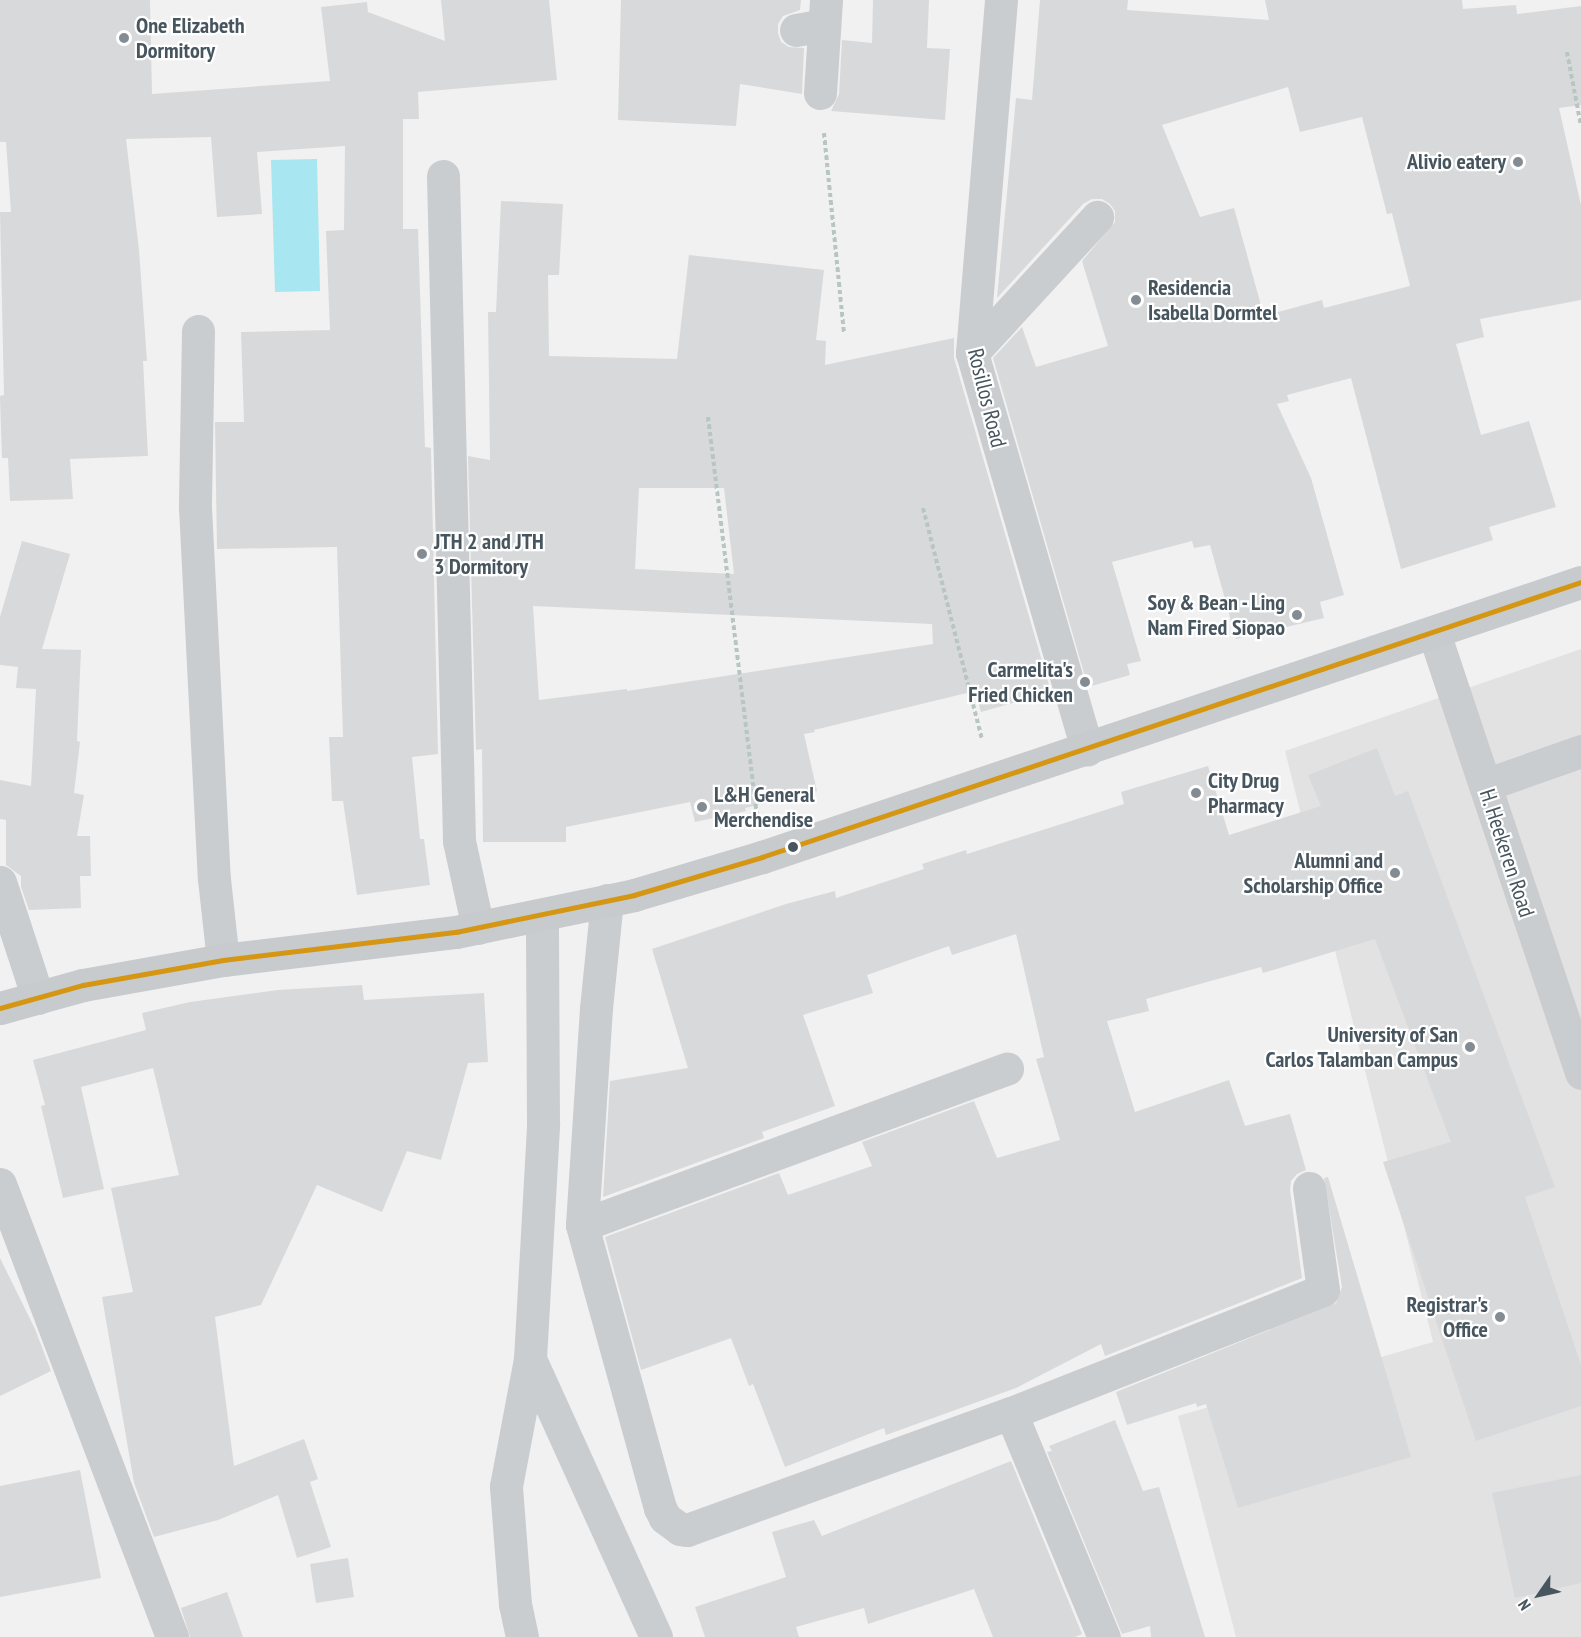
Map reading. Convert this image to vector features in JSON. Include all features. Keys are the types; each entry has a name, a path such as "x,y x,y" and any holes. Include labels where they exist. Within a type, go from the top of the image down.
{"main road":[{"path":"0,1008 83,985 224,960 478,928 634,895 762,857 992,779 1087,750 1581,582"}],"street":[{"name":"Rosillos Road","path":"1001,0 972,353 1087,750"},
{"path":"815,18 820,93"},
{"path":"443,176 459,841 478,928"},
{"path":"972,353 1096,217"},
{"path":"198,331 195,507 214,879 224,960"},
{"name":"H. Heekeren Road","path":"1434,633 1581,1073"},
{"path":"1485,785 1581,751"},
{"path":"0,882 38,998"},
{"path":"607,900 596,1008 582,1226 660,1508 665,1518 681,1529 687,1530 1011,1413 1323,1290 1309,1188"},
{"path":"522,1637 515,1604 506,1486 530,1359 543,1123 542,916"},
{"path":"582,1226 1006,1069"},
{"path":"0,1184 172,1637"},
{"path":"530,1359 656,1637"},
{"path":"1011,1413 1104,1637"}],"path":[{"path":"1567,52 1581,126"},
{"path":"820,93 843,332"},
{"path":"708,417 762,857"},
{"path":"923,508 992,779"}],"shaded area":[{"name":"University of San Carlos Talamban Campus","path":"1581,649 1581,1637 1236,1637 1178,1416 1433,1342 1285,751"}],"water":[{"path":"317,159 320,291 275,292 271,160"}],"building":[{"path":"0,0 150,0 152,94 330,81 321,7 367,2 368,12 445,41 441,0 549,0 557,80 418,92 419,119 403,119 403,229 418,229 425,447 431,448 438,754 412,757 420,839 424,839 430,885 357,895 343,801 332,801 329,737 343,737 337,547 217,549 215,422 244,422 241,332 330,330 326,231 344,230 345,146 257,152 262,214 217,217 211,137 126,139 139,250 147,361 143,361 148,456 70,459 73,499 10,501 8,458 2,458 0,399 0,396 4,395 0,212 11,212 6,142 0,142"},
{"path":"621,0 801,0 800,10 783,16 778,24 778,33 781,42 789,47 804,48 802,94 740,84 736,126 618,120"},
{"path":"873,0 929,0 927,48 950,49 945,120 831,111 839,94 842,40 872,43"},
{"path":"1040,0 1128,0 1127,10 1269,20 1265,0 1462,0 1463,9 1516,5 1517,14 1581,6 1581,105 1559,108 1581,205 1581,300 1480,319 1484,337 1456,344 1481,435 1529,421 1556,507 1489,527 1493,540 1401,569 1351,378 1287,395 1289,401 1277,404 1311,478 1344,595 1320,602 1324,618 1236,639 1210,545 1194,548 1192,541 1112,562 1141,661 1127,664 1130,675 1088,687 993,358 1022,327 1036,367 1108,346 1082,261 1115,222 1115,211 1102,199 1092,199 1083,204 997,298 1016,98 1032,100","holes":["1288,87 1300,132 1362,117 1387,214 1392,213 1410,286 1324,308 1322,300 1264,316 1234,208 1200,217 1162,125"]},
{"path":"501,201 563,204 559,275 548,275 549,356 677,359 689,255 824,270 816,340 826,341 825,365 954,338 954,358 1051,692 981,712 975,691 814,730 815,732 804,734 817,791 745,808 746,811 695,822 690,802 566,827 566,842 483,842 482,749 476,750 468,456 490,460 488,312 496,312","holes":["639,488 724,488 734,574 635,569","533,606 932,624 933,644 627,691 627,689 539,700"]},
{"path":"22,541 70,554 42,649 81,650 77,741 80,742 74,793 84,795 77,836 90,836 91,876 80,876 81,908 29,910 21,887 21,876 6,865 6,820 0,819 0,780 31,786 36,689 16,688 18,667 0,665 0,617"},
{"path":"1377,748 1395,796 1408,791 1555,1187 1525,1197 1581,1365 1581,1406 1476,1441 1383,1162 1451,1142 1375,939 1263,973 1261,967 1146,999 1149,1011 1107,1021 1135,1112 1229,1080 1245,1126 1290,1114 1306,1170 1297,1174 1291,1181 1290,1190 1302,1278 1105,1356 1101,1344 1016,1388 886,1435 884,1428 785,1467 753,1384 749,1386 731,1338 641,1370 605,1237 779,1173 788,1195 872,1166 862,1142 974,1101 997,1158 1060,1140 1036,1059 1044,1057 1016,934 952,955 949,946 867,975 873,993 803,1015 835,1106 762,1132 764,1138 603,1197 610,1081 688,1068 652,949 786,904 835,891 836,898 924,869 922,864 966,850 967,854 1124,804 1121,792 1208,766 1229,835 1321,806 1308,775"},
{"path":"362,985 364,1000 484,993 488,1062 468,1063 441,1160 407,1151 382,1212 317,1185 261,1305 215,1317 234,1466 304,1439 318,1479 310,1482 331,1547 297,1558 278,1495 218,1520 154,1537 134,1483 102,1297 133,1292 111,1188 179,1175 153,1068 81,1087 104,1189 63,1198 41,1106 45,1105 33,1060 146,1030 142,1013 190,1002 278,990"},
{"path":"1328,1177 1411,1457 1238,1508 1206,1404 1197,1407 1196,1403 1127,1425 1116,1392 1336,1303 1342,1287 1324,1178"},
{"path":"0,1258 35,1329 51,1371 0,1396"},
{"path":"1115,1420 1143,1491 1159,1487 1205,1637 1151,1637 1150,1626 1122,1634 1047,1452 1052,1451 1049,1446"},
{"path":"1011,1461 1082,1634 1075,1637 993,1637 974,1589 868,1624 864,1608 796,1627 799,1637 705,1637 695,1607 786,1577 772,1532 814,1520 822,1536"},
{"path":"80,1470 101,1578 0,1597 0,1486"},
{"path":"1581,1475 1581,1583 1515,1598 1492,1493"},
{"path":"348,1558 354,1597 316,1603 310,1564"},
{"path":"227,1592 243,1637 190,1637 181,1608"}],"transit line":[{"path":"0,1008 83,985 223,960 456,932 634,895 762,857 1581,582"}],"place":[{"name":"One Elizabeth Dormitory","path":"124,38"},
{"name":"Alivio eatery","path":"1518,162"},
{"name":"Residencia Isabella Dormtel","path":"1136,300"},
{"name":"JTH 2 and JTH 3 Dormitory","path":"422,554"},
{"name":"Soy & Bean - Ling Nam Fired Siopao","path":"1297,615"},
{"name":"Carmelita's Fried Chicken","path":"1085,682"},
{"name":"City Drug Pharmacy","path":"1196,793"},
{"name":"L&H General Merchendise","path":"702,807"},
{"name":"Alumni and Scholarship Office","path":"1395,873"},
{"name":"University of San Carlos Talamban Campus","path":"1470,1047"},
{"name":"Registrar's Office","path":"1500,1317"}]}
